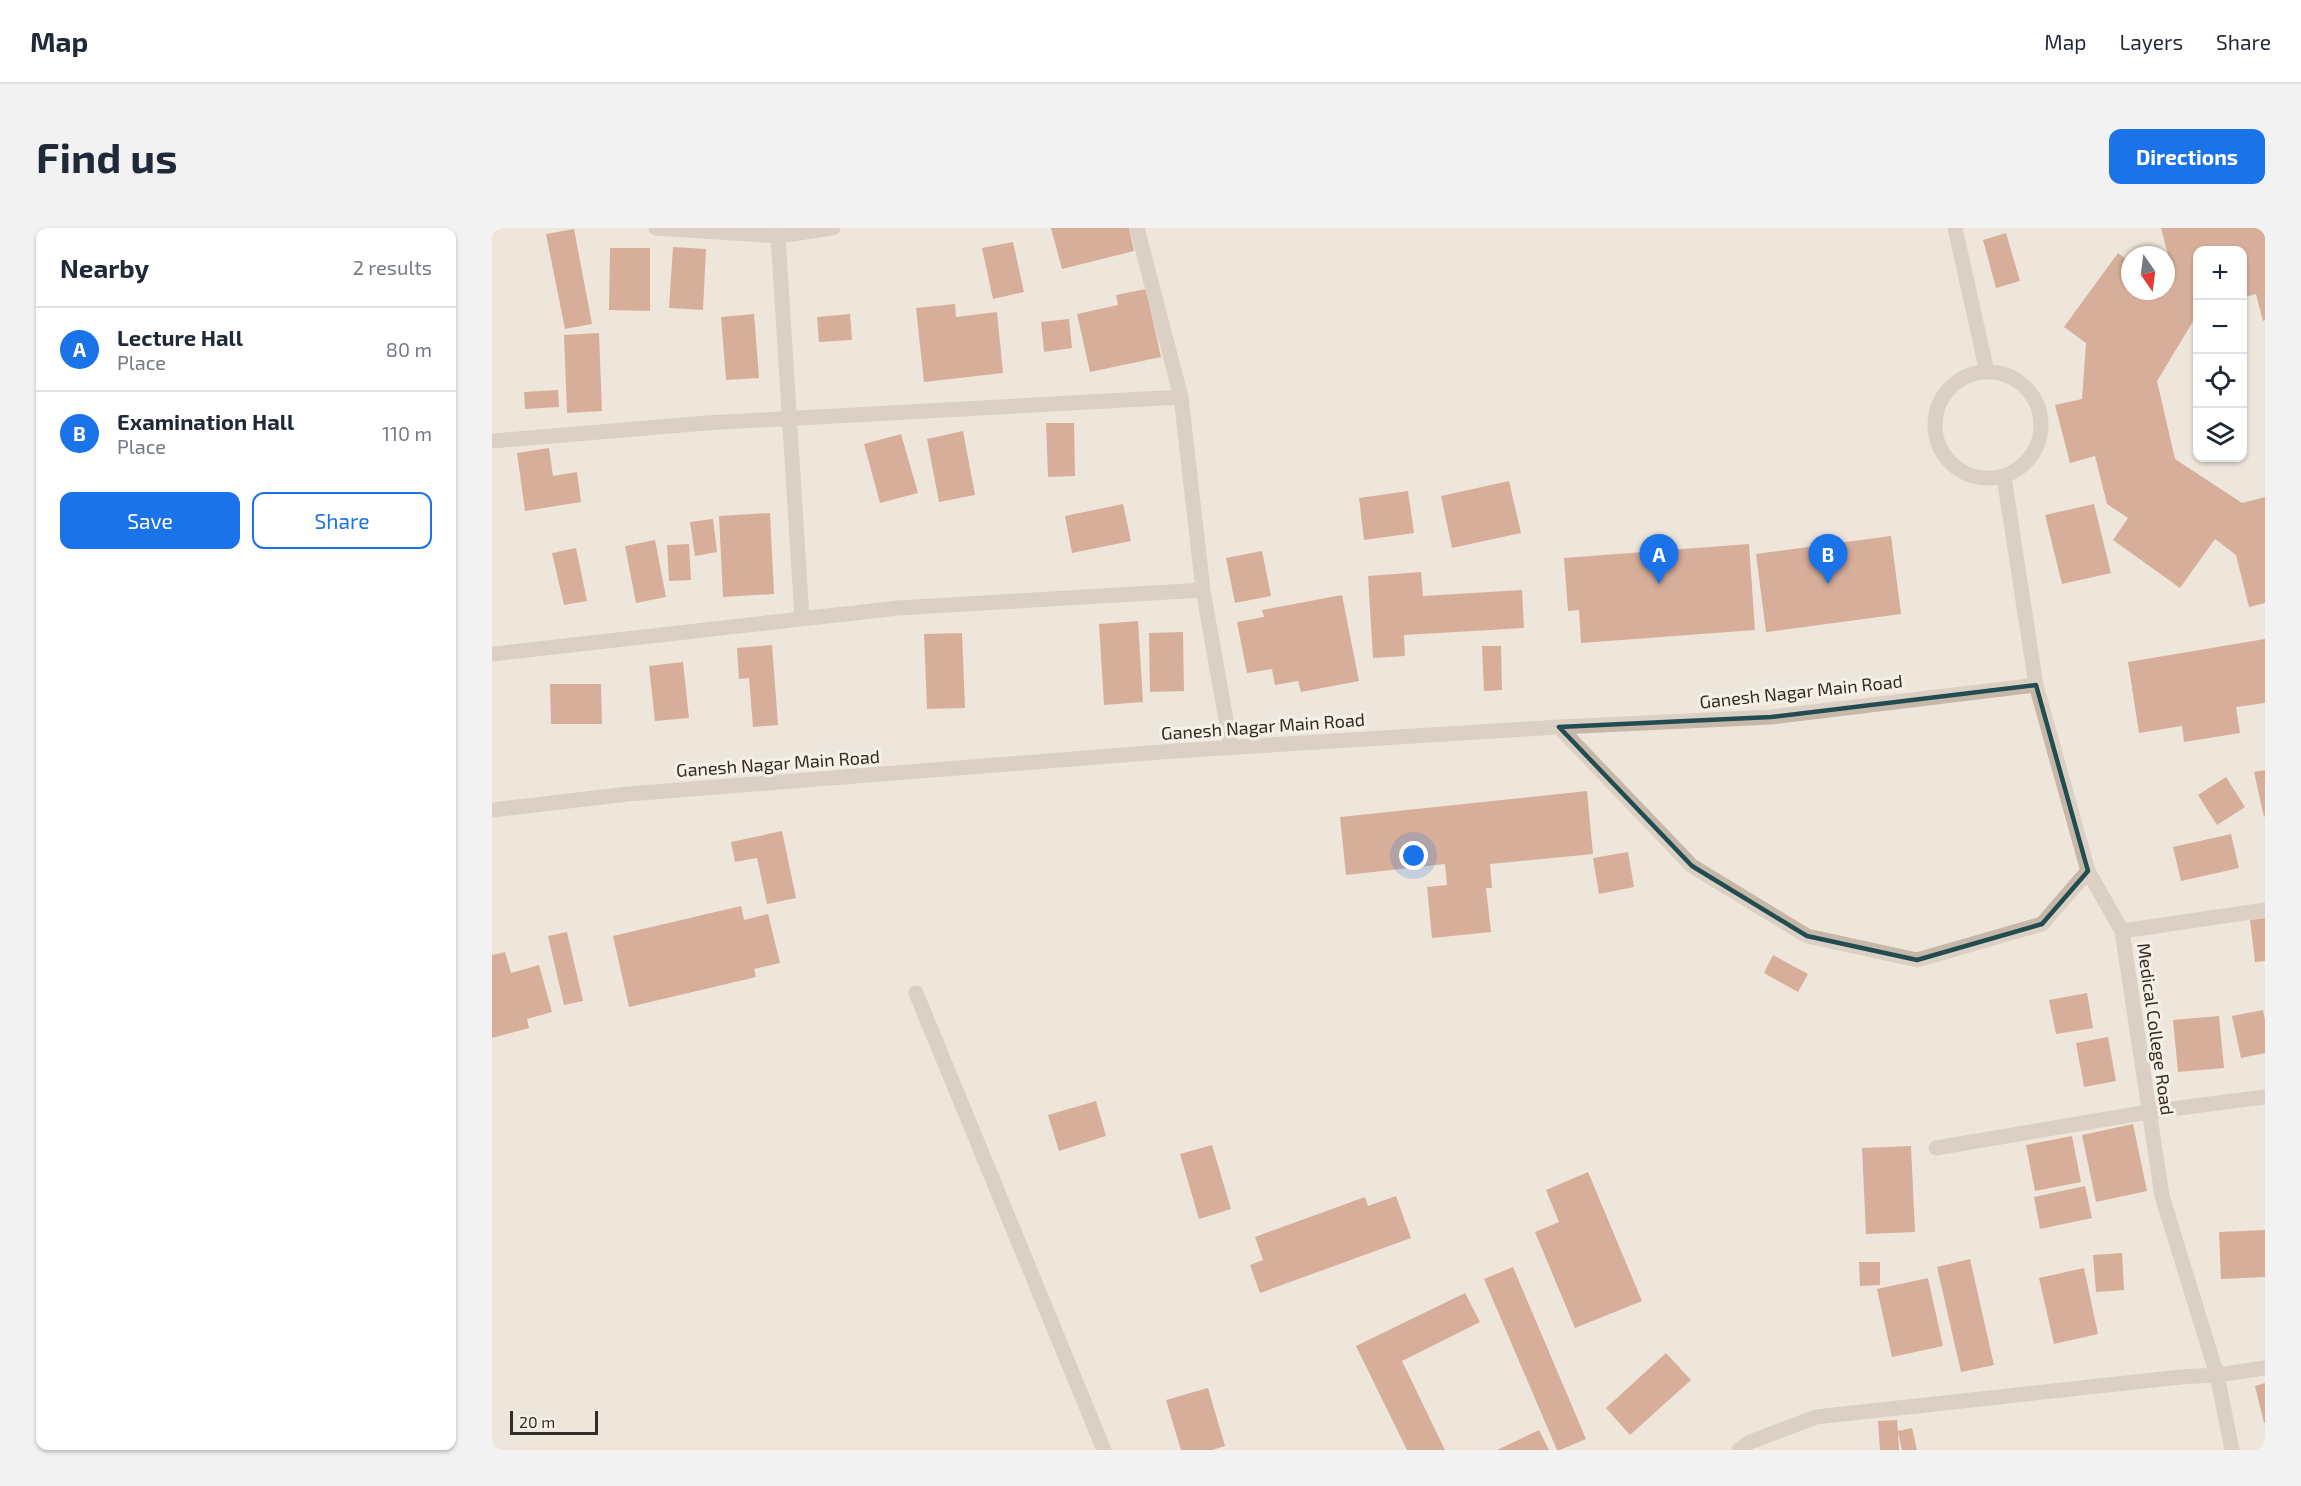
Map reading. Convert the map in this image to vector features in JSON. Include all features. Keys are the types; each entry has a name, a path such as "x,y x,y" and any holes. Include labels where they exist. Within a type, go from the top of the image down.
{"street":[{"path":"656,228 778,236 833,228"},
{"path":"1137,228 1181,397 1203,590 1231,748"},
{"path":"1955,228 1987,372"},
{"path":"778,236 802,619"},
{"path":"1987,372 2004,375 2018,381 2029,391 2037,404 2041,418 2036,448 2028,460 2004,477 1972,476 1947,460 1939,447 1935,432 1935,417 1940,403 1948,390 1960,380 1974,374 1987,372"},
{"path":"492,441 706,423 1181,397"},
{"name":"Medical College Road","path":"2004,477 2036,685 2088,871 2122,931 2162,1196 2217,1375 2232,1450"},
{"path":"492,654 898,608 1203,590"},
{"name":"Ganesh Nagar Main Road","path":"492,810 628,794 1231,748 1559,727 1772,717 2036,685"},
{"path":"1559,727 1692,866 1807,936 1917,960 2042,924 2088,871"},
{"path":"2122,931 2265,910"},
{"path":"916,993 1104,1450"},
{"path":"1936,1148 2148,1112 2265,1097"},
{"path":"1739,1450 1750,1442 1816,1417 2265,1368"}],"highlighted area":[{"path":"2036,685 2088,871 2042,924 1917,960 1807,936 1692,866 1559,727 1771,717"}],"building":[{"path":"1051,228 1129,228 1134,251 1062,269"},
{"path":"2161,228 2265,228 2265,320 2263,321 2256,294 2247,297 2247,246 2193,246 2193,321 2157,381 2175,459 2242,503 2265,497 2265,603 2249,607 2236,555 2215,539 2180,588 2113,540 2128,518 2107,504 2095,456 2070,463 2055,405 2082,399 2086,343 2064,327 2118,253 2121,255 2121,300 2175,300 2175,246 2166,246"},
{"path":"574,229 592,324 565,329 546,234"},
{"path":"2006,233 2020,281 1996,288 1983,240"},
{"path":"1013,242 1024,292 993,299 982,248"},
{"path":"673,247 706,249 703,310 669,308"},
{"path":"610,248 650,248 650,311 609,310"},
{"path":"1146,289 1161,357 1090,372 1077,314 1118,305 1116,295"},
{"path":"955,304 956,317 997,312 1003,373 924,382 916,308"},
{"path":"754,314 759,378 726,380 721,317"},
{"path":"850,314 852,340 819,342 817,317"},
{"path":"1069,319 1072,348 1044,352 1041,322"},
{"path":"599,333 602,411 567,413 564,335"},
{"path":"558,390 559,407 525,409 524,392"},
{"path":"1046,423 1074,423 1075,476 1048,477"},
{"path":"963,431 975,495 939,502 927,439"},
{"path":"901,434 918,493 880,503 864,444"},
{"path":"549,448 553,476 577,472 581,502 525,511 517,453"},
{"path":"1509,481 1521,533 1452,548 1441,496"},
{"path":"1408,491 1414,533 1364,540 1359,498"},
{"path":"1123,504 1131,541 1072,553 1065,516"},
{"path":"2094,504 2111,573 2062,584 2045,515"},
{"path":"770,513 774,594 723,597 719,516"},
{"path":"713,519 717,552 695,556 690,522"},
{"path":"1891,536 1901,614 1766,632 1756,554"},
{"path":"655,540 666,597 636,603 625,546"},
{"path":"689,544 691,580 669,581 667,545"},
{"path":"1749,544 1755,630 1581,643 1579,610 1568,611 1564,558"},
{"path":"576,548 587,601 564,605 552,553"},
{"path":"1262,551 1271,596 1235,603 1226,558"},
{"path":"1421,572 1423,596 1522,590 1524,628 1404,635 1405,656 1373,658 1368,576"},
{"path":"1342,595 1359,681 1301,692 1298,681 1275,685 1272,669 1247,673 1237,622 1264,617 1262,610"},
{"path":"1138,621 1143,702 1104,705 1099,624"},
{"path":"1183,632 1184,691 1150,692 1149,633"},
{"path":"962,633 965,708 927,709 924,634"},
{"path":"2265,639 2265,703 2236,707 2240,733 2184,742 2182,726 2139,733 2128,662"},
{"path":"772,645 778,725 753,727 749,678 739,679 737,648"},
{"path":"1482,646 1501,646 1502,690 1484,691"},
{"path":"683,662 689,718 655,721 649,666"},
{"path":"550,684 601,684 602,724 551,724"},
{"path":"2265,770 2265,816 2264,817 2254,772"},
{"path":"2226,777 2245,807 2217,825 2198,795"},
{"path":"1587,791 1593,854 1490,864 1492,888 1486,888 1491,932 1432,938 1427,887 1447,885 1445,864 1346,875 1340,817"},
{"path":"782,831 796,898 767,904 757,858 735,862 731,842"},
{"path":"2231,834 2239,868 2181,881 2173,847"},
{"path":"1628,852 1634,887 1599,894 1593,858"},
{"path":"741,906 744,920 768,914 780,963 754,969 756,977 629,1007 613,936"},
{"path":"2265,918 2265,961 2255,962 2250,920"},
{"path":"567,932 583,1001 564,1005 548,936"},
{"path":"505,952 511,973 539,965 552,1012 527,1019 529,1028 492,1038 492,955"},
{"path":"1773,955 1808,974 1798,992 1764,973"},
{"path":"2087,993 2093,1028 2056,1034 2049,1000"},
{"path":"2263,1010 2265,1053 2241,1058 2232,1016"},
{"path":"2219,1016 2224,1068 2178,1072 2173,1020"},
{"path":"2108,1037 2116,1081 2084,1087 2076,1043"},
{"path":"1096,1101 1106,1136 1059,1151 1048,1115"},
{"path":"2133,1124 2147,1191 2096,1202 2082,1135"},
{"path":"2072,1136 2081,1182 2035,1191 2026,1145"},
{"path":"1212,1145 1231,1209 1199,1219 1180,1154"},
{"path":"1911,1146 1915,1232 1866,1234 1862,1148"},
{"path":"1588,1172 1642,1301 1575,1328 1535,1232 1559,1222 1546,1190"},
{"path":"2085,1186 2092,1218 2040,1229 2034,1197"},
{"path":"1396,1196 1411,1238 1260,1293 1250,1265 1263,1260 1255,1237 1365,1197 1368,1206"},
{"path":"2265,1230 2265,1277 2221,1279 2219,1232"},
{"path":"2122,1253 2124,1290 2096,1292 2093,1255"},
{"path":"1970,1259 1994,1365 1961,1372 1937,1267"},
{"path":"1859,1262 1880,1262 1880,1285 1860,1286"},
{"path":"1513,1267 1586,1439 1560,1450 1557,1450 1484,1279"},
{"path":"2084,1268 2098,1334 2054,1344 2039,1278"},
{"path":"1928,1278 1943,1346 1892,1357 1877,1289"},
{"path":"1465,1293 1480,1322 1402,1361 1445,1450 1407,1450 1356,1346"},
{"path":"1666,1353 1691,1380 1630,1435 1606,1408"},
{"path":"2265,1383 2265,1423 2264,1423 2255,1386"},
{"path":"1208,1388 1225,1446 1212,1450 1181,1450 1166,1400"},
{"path":"1897,1420 1899,1450 1880,1450 1878,1421"},
{"path":"1912,1428 1917,1450 1902,1450 1898,1431"},
{"path":"1539,1430 1549,1450 1497,1450"}],"place":[{"name":"Lecture Hall","path":"1659,584"},
{"name":"Examination Hall","path":"1828,584"}]}
